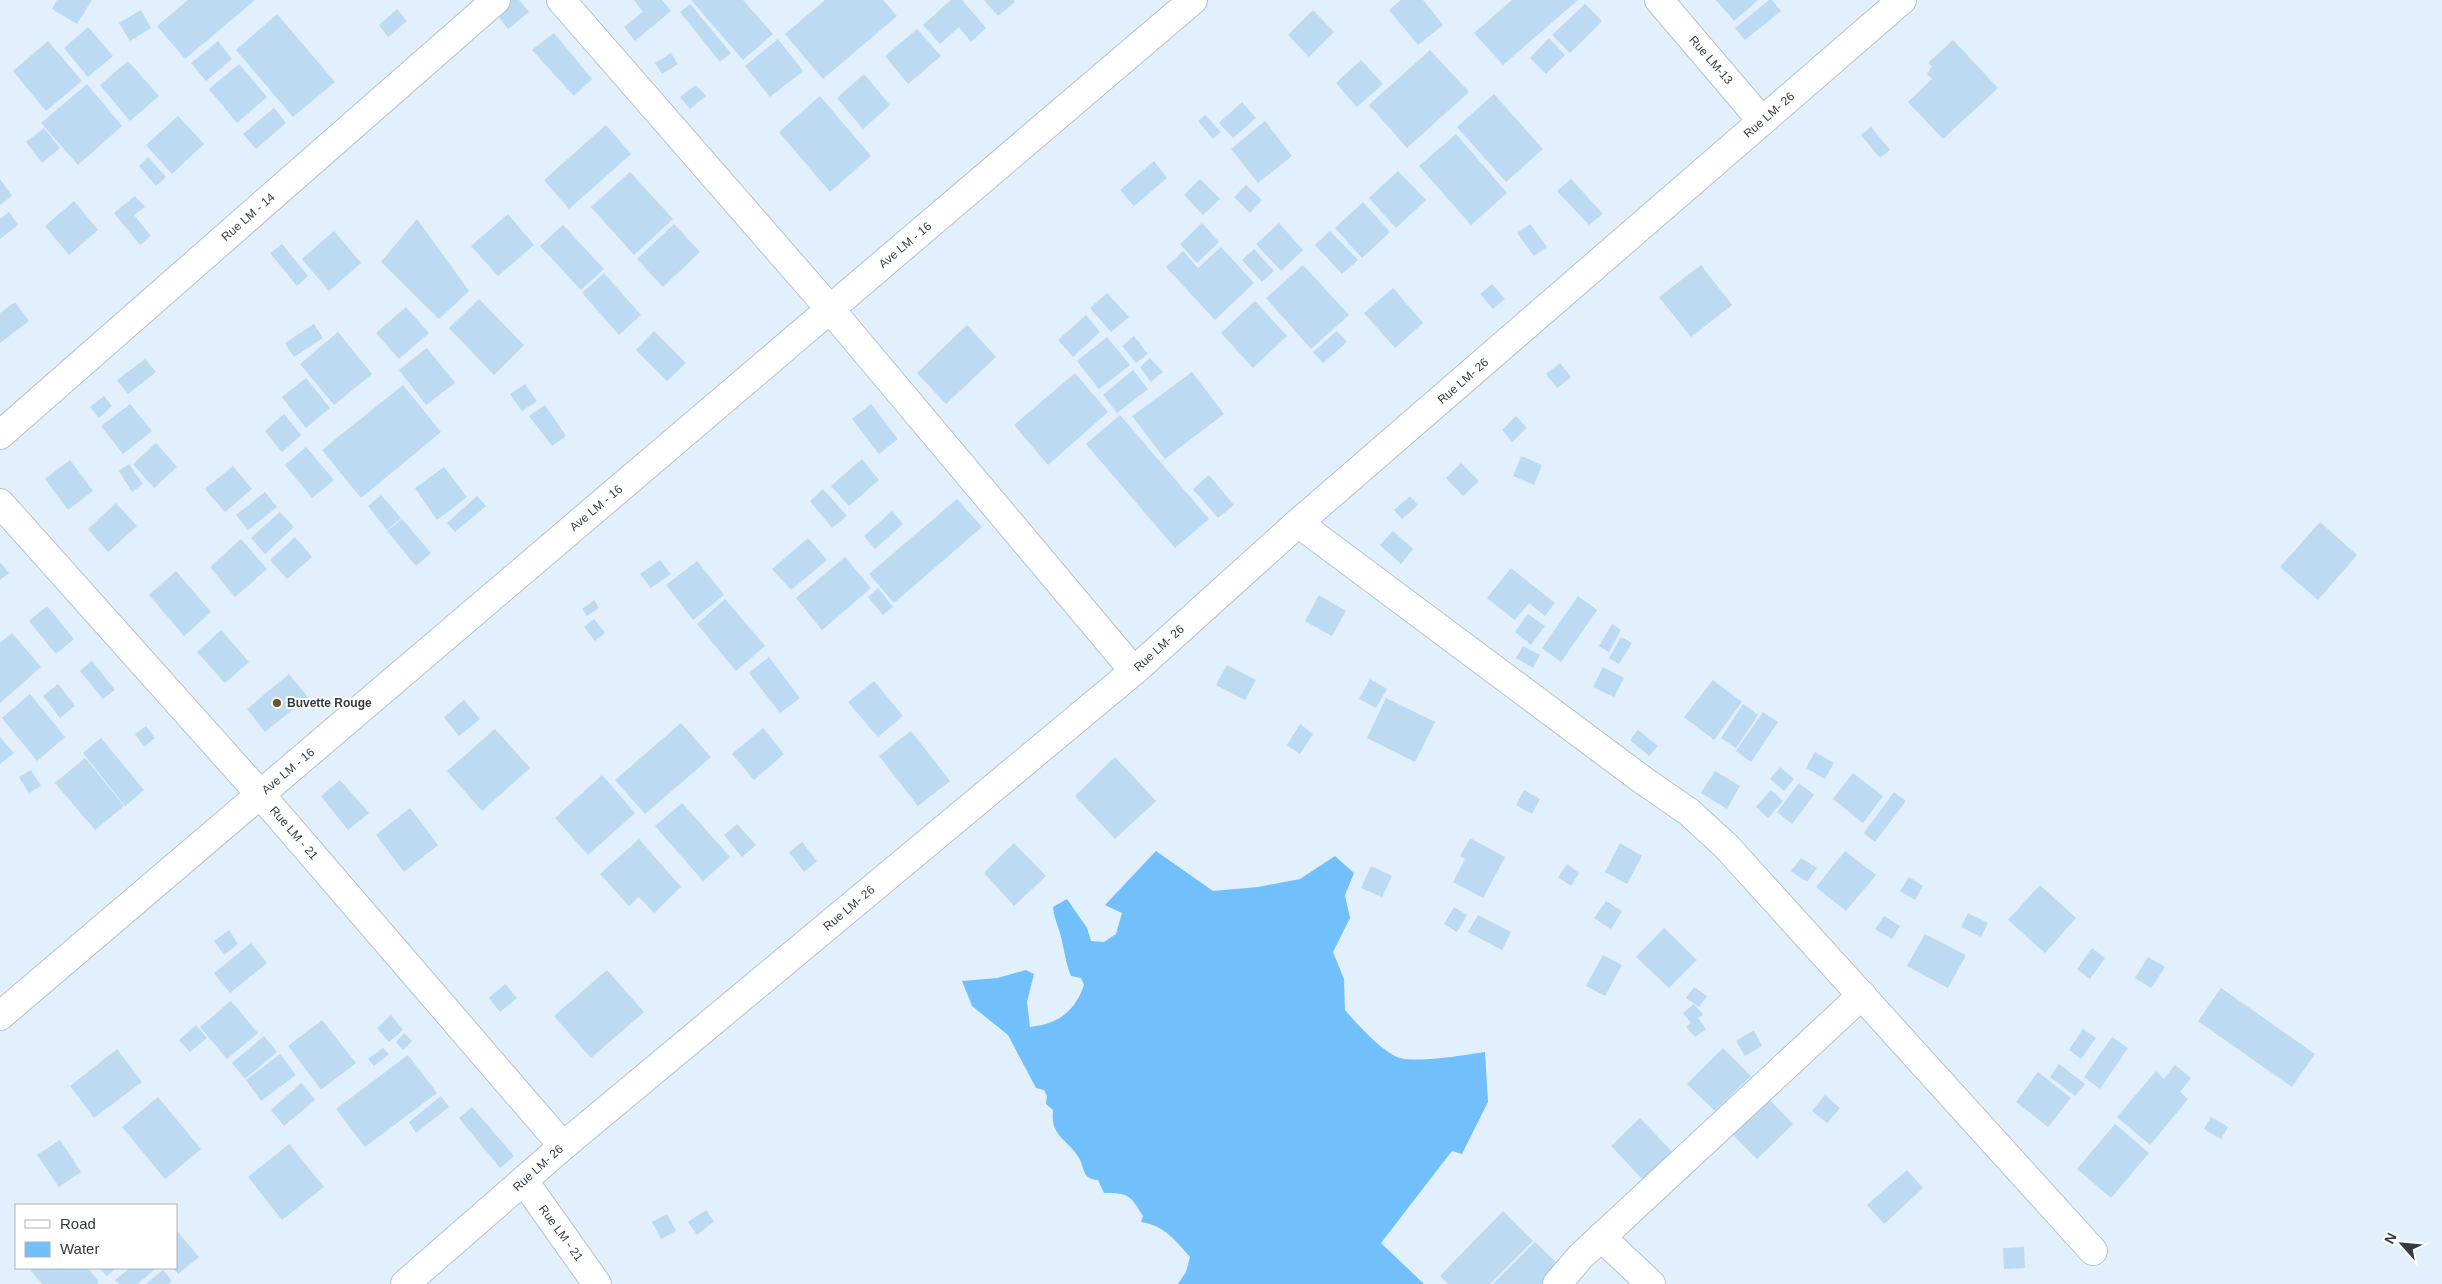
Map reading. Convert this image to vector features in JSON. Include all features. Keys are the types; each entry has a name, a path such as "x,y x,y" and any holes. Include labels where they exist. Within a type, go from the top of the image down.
{"street":[{"name":"Rue LM - 14","path":"0,435 496,0"},
{"path":"561,0 830,309 1134,671"},
{"name":"Ave LM - 16","path":"0,1016 1193,0"},
{"name":"Rue LM-13","path":"1659,0 1762,121"},
{"name":"Rue LM- 26","path":"405,1284 563,1146 1134,671 1298,523 1902,0"},
{"name":"Rue LM - 21","path":"0,502 260,794 563,1146"},
{"path":"1298,523 1644,781 1689,812 1727,846 2093,1251"},
{"path":"1557,1284 1580,1256 1862,995"},
{"name":"Rue LM - 21","path":"524,1181 598,1284"},
{"path":"1601,1237 1651,1284"}],"water":[{"path":"1156,851 1213,891 1258,887 1300,879 1335,856 1354,873 1345,895 1350,918 1333,952 1344,979 1345,1010 1378,1044 1400,1058 1419,1060 1485,1052 1488,1102 1462,1154 1452,1151 1381,1243 1424,1284 1178,1284 1186,1272 1190,1257 1163,1230 1141,1222 1143,1216 1132,1199 1124,1195 1104,1193 1098,1180 1087,1176 1075,1152 1057,1132 1054,1126 1053,1110 1046,1104 1047,1096 1044,1090 1036,1088 1008,1035 972,1006 962,981 997,978 1026,970 1034,974 1027,1002 1030,1027 1049,1023 1064,1015 1076,1002 1084,985 1081,978 1071,976 1053,907 1067,899 1087,928 1091,941 1104,942 1116,934 1122,913 1105,905"}],"building":[{"path":"57,0 92,0 77,24 52,9"},
{"path":"188,0 255,0 185,59 157,26"},
{"path":"507,0 519,0 529,12 508,29 494,11"},
{"path":"634,0 662,0 671,11 635,41 624,27 643,12"},
{"path":"691,0 743,0 773,34 743,60"},
{"path":"825,0 883,0 897,16 823,79 785,34"},
{"path":"951,0 962,0 986,28 971,42 959,27 940,44 923,25"},
{"path":"984,0 1014,0 1015,2 998,16"},
{"path":"1401,0 1423,0 1443,25 1418,45 1389,10"},
{"path":"1512,0 1578,0 1503,65 1474,33"},
{"path":"1716,0 1758,0 1734,21"},
{"path":"1769,0 1772,0 1781,11 1745,40 1735,28"},
{"path":"690,4 731,53 720,62 680,12"},
{"path":"1585,4 1602,21 1570,53 1552,35"},
{"path":"397,9 407,21 388,37 379,25"},
{"path":"141,10 151,28 130,41 119,23"},
{"path":"1313,10 1334,32 1309,57 1288,35"},
{"path":"277,14 335,82 293,117 236,50"},
{"path":"88,27 113,56 88,77 64,48"},
{"path":"917,29 941,56 908,84 885,56"},
{"path":"554,33 592,79 574,96 532,50"},
{"path":"1549,38 1565,55 1546,74 1530,58"},
{"path":"778,39 803,71 770,97 745,66"},
{"path":"1953,40 1998,88 1943,139 1908,102 1932,79 1927,74 1932,66 1928,63"},
{"path":"48,41 82,81 46,111 13,71"},
{"path":"218,41 232,59 206,81 191,63"},
{"path":"1430,50 1469,92 1407,148 1369,105"},
{"path":"671,53 678,64 662,74 655,63"},
{"path":"1361,60 1383,84 1357,107 1336,83"},
{"path":"128,61 159,96 130,121 100,85"},
{"path":"239,64 267,97 237,123 209,89"},
{"path":"864,74 890,105 863,129 837,98"},
{"path":"87,84 122,126 78,165 41,123"},
{"path":"696,85 706,96 690,109 680,97"},
{"path":"1494,94 1543,149 1506,182 1457,127"},
{"path":"820,96 871,156 830,192 779,132"},
{"path":"1242,102 1256,118 1233,138 1219,123"},
{"path":"274,108 286,123 256,149 243,134"},
{"path":"1205,115 1221,132 1213,139 1198,121"},
{"path":"178,116 204,144 172,174 146,145"},
{"path":"1265,121 1292,156 1258,183 1231,149"},
{"path":"606,125 631,154 569,209 544,180"},
{"path":"1871,127 1890,150 1880,158 1861,135"},
{"path":"44,128 60,148 42,163 26,142"},
{"path":"1456,134 1507,193 1471,225 1419,166"},
{"path":"148,157 166,177 156,186 139,166"},
{"path":"1154,161 1167,178 1134,206 1120,190"},
{"path":"1398,171 1426,200 1396,228 1369,198"},
{"path":"630,172 673,219 634,255 591,207"},
{"path":"0,179 12,196 0,205"},
{"path":"1200,179 1220,199 1203,215 1184,195"},
{"path":"1571,179 1603,214 1589,225 1557,191"},
{"path":"1246,185 1262,200 1250,213 1234,197"},
{"path":"135,196 145,207 134,215 151,236 140,245 114,213"},
{"path":"74,201 98,230 69,255 45,226"},
{"path":"1363,202 1390,232 1362,258 1335,228"},
{"path":"9,212 18,225 0,239 0,219"},
{"path":"508,214 534,245 498,276 471,246"},
{"path":"417,219 469,291 439,319 381,262"},
{"path":"1202,223 1219,242 1197,263 1180,244"},
{"path":"1279,223 1303,250 1281,271 1256,244"},
{"path":"674,224 700,252 663,287 637,259"},
{"path":"1530,224 1547,247 1534,256 1517,233"},
{"path":"563,225 604,269 581,290 540,246"},
{"path":"334,231 361,263 329,291 302,259"},
{"path":"1330,231 1358,260 1342,274 1315,245"},
{"path":"282,244 308,276 297,286 270,253"},
{"path":"1221,247 1254,283 1215,320 1166,267 1183,251 1198,268"},
{"path":"1254,249 1274,271 1262,282 1242,260"},
{"path":"1303,265 1349,315 1311,349 1266,298"},
{"path":"1701,265 1732,305 1691,337 1659,297"},
{"path":"604,273 641,315 619,335 582,293"},
{"path":"1492,284 1505,299 1493,309 1480,294"},
{"path":"1393,288 1423,323 1395,348 1364,313"},
{"path":"1107,293 1129,317 1111,332 1090,308"},
{"path":"479,299 524,345 494,375 449,328"},
{"path":"1255,301 1287,336 1253,368 1221,333"},
{"path":"15,302 29,321 0,343 0,313"},
{"path":"406,307 429,333 399,359 376,333"},
{"path":"1086,315 1100,332 1073,357 1058,340"},
{"path":"314,324 323,338 294,357 285,343"},
{"path":"967,325 996,357 946,404 917,373"},
{"path":"654,331 686,363 667,381 636,350"},
{"path":"1337,331 1347,342 1323,363 1313,352"},
{"path":"338,332 372,374 334,405 300,364"},
{"path":"1134,336 1148,354 1136,363 1122,346"},
{"path":"1107,337 1130,365 1099,389 1077,361"},
{"path":"427,348 455,383 426,405 399,370"},
{"path":"1150,358 1163,372 1151,382 1140,367"},
{"path":"145,359 156,372 128,394 117,380"},
{"path":"1560,363 1571,377 1557,388 1546,374"},
{"path":"1133,370 1148,389 1117,413 1103,395"},
{"path":"1192,372 1224,414 1165,459 1132,416"},
{"path":"1075,373 1108,412 1048,465 1014,425"},
{"path":"306,378 330,408 306,428 282,397"},
{"path":"525,384 537,401 522,411 510,394"},
{"path":"403,385 441,432 361,498 322,450"},
{"path":"104,396 112,406 99,418 90,407"},
{"path":"130,404 152,431 123,454 101,426"},
{"path":"871,404 898,439 879,454 852,419"},
{"path":"545,405 566,436 552,446 529,416"},
{"path":"284,414 301,435 282,452 265,431"},
{"path":"1120,415 1209,519 1175,548 1086,444"},
{"path":"1516,416 1527,428 1512,442 1502,430"},
{"path":"156,443 177,467 154,488 133,464"},
{"path":"306,447 334,480 312,498 285,465"},
{"path":"1521,456 1542,465 1534,485 1513,476"},
{"path":"862,459 879,480 849,506 831,486"},
{"path":"70,460 93,491 68,510 45,479"},
{"path":"1461,463 1479,481 1463,496 1446,478"},
{"path":"129,464 143,484 132,492 119,471"},
{"path":"233,466 252,489 225,512 205,489"},
{"path":"444,467 467,497 437,520 415,488"},
{"path":"1209,475 1234,505 1218,518 1193,489"},
{"path":"823,489 847,516 832,528 810,501"},
{"path":"265,492 277,507 248,530 236,515"},
{"path":"381,495 401,518 387,530 368,506"},
{"path":"477,496 486,506 455,532 447,523"},
{"path":"1410,496 1418,505 1402,519 1394,510"},
{"path":"957,499 982,527 894,603 869,574"},
{"path":"116,503 137,526 108,552 88,529"},
{"path":"892,511 903,524 875,549 864,536"},
{"path":"280,512 294,527 265,554 251,538"},
{"path":"402,519 431,553 416,566 387,531"},
{"path":"2320,522 2357,555 2318,600 2280,567"},
{"path":"1393,531 1413,549 1401,564 1380,545"},
{"path":"295,537 312,557 287,579 270,560"},
{"path":"808,538 827,560 791,590 772,569"},
{"path":"241,539 267,569 235,597 210,567"},
{"path":"845,557 871,588 822,630 796,598"},
{"path":"660,560 671,574 651,588 640,574"},
{"path":"697,561 724,595 693,620 666,585"},
{"path":"0,562 9,573 0,580"},
{"path":"1511,568 1555,603 1545,616 1529,603 1515,620 1487,598"},
{"path":"176,571 211,612 184,636 149,595"},
{"path":"878,588 893,607 883,615 868,597"},
{"path":"1319,595 1346,611 1332,636 1305,621"},
{"path":"1578,596 1597,610 1561,662 1542,648"},
{"path":"725,599 765,646 736,671 697,624"},
{"path":"594,600 599,608 587,616 582,609"},
{"path":"47,606 74,639 56,654 29,621"},
{"path":"1528,614 1545,626 1531,645 1515,632"},
{"path":"594,619 605,633 595,641 584,627"},
{"path":"1612,624 1621,630 1609,652 1599,646"},
{"path":"221,630 249,662 225,683 197,652"},
{"path":"12,633 41,667 0,703 0,643"},
{"path":"1621,637 1632,643 1619,664 1609,658"},
{"path":"1523,646 1540,655 1533,668 1516,658"},
{"path":"769,657 800,698 780,713 749,673"},
{"path":"92,661 115,690 103,699 80,671"},
{"path":"1227,665 1256,680 1245,700 1216,685"},
{"path":"1603,667 1624,678 1614,697 1593,687"},
{"name":"Buvette Rouge","path":"289,674 308,697 265,732 247,709"},
{"path":"1370,679 1387,689 1376,708 1359,699"},
{"path":"1713,680 1742,702 1714,740 1684,717"},
{"path":"874,681 903,716 878,737 848,702"},
{"path":"58,684 75,706 60,718 43,696"},
{"path":"30,694 65,737 37,761 2,718"},
{"path":"1386,698 1435,722 1415,762 1367,738"},
{"path":"464,700 480,719 459,736 444,717"},
{"path":"1743,704 1758,715 1736,748 1721,738"},
{"path":"1763,712 1778,722 1751,762 1736,751"},
{"path":"681,723 711,757 645,814 615,780"},
{"path":"1300,724 1313,734 1300,754 1287,745"},
{"path":"146,726 155,738 144,747 135,734"},
{"path":"763,728 784,754 754,780 732,754"},
{"path":"495,729 530,768 482,811 447,771"},
{"path":"1638,730 1658,746 1649,756 1630,740"},
{"path":"911,731 950,781 918,806 879,756"},
{"path":"0,737 14,753 0,764"},
{"path":"101,738 144,790 125,806 83,753"},
{"path":"1815,752 1834,763 1825,779 1806,768"},
{"path":"1115,757 1156,801 1115,839 1075,796"},
{"path":"85,758 124,806 95,830 55,783"},
{"path":"1780,767 1794,779 1784,791 1770,779"},
{"path":"31,770 41,786 29,793 19,777"},
{"path":"1715,771 1740,786 1727,809 1701,793"},
{"path":"1853,773 1883,796 1863,823 1833,799"},
{"path":"602,775 635,813 588,855 555,818"},
{"path":"340,780 369,813 348,830 321,796"},
{"path":"1799,783 1814,795 1792,824 1777,812"},
{"path":"1524,790 1540,799 1532,814 1516,805"},
{"path":"1771,790 1783,801 1768,818 1756,807"},
{"path":"1894,792 1906,801 1875,842 1864,833"},
{"path":"682,803 730,857 703,881 655,826"},
{"path":"410,808 438,845 404,872 376,835"},
{"path":"737,824 756,845 742,857 724,835"},
{"path":"1470,838 1505,857 1483,898 1453,882 1465,859 1460,856"},
{"path":"639,839 681,887 654,913 639,897 629,906 600,874"},
{"path":"802,842 817,861 804,872 789,852"},
{"path":"1014,843 1046,876 1014,906 984,873"},
{"path":"1620,843 1642,856 1627,884 1605,872"},
{"path":"1845,851 1876,875 1846,911 1816,887"},
{"path":"1801,858 1817,868 1807,882 1791,871"},
{"path":"1567,864 1579,873 1571,886 1558,877"},
{"path":"1371,866 1392,876 1382,897 1361,888"},
{"path":"1909,877 1923,886 1915,900 1900,891"},
{"path":"2040,885 2076,918 2045,953 2008,920"},
{"path":"1606,901 1622,911 1611,929 1594,918"},
{"path":"1454,907 1467,915 1457,932 1444,924"},
{"path":"1968,913 1988,923 1981,937 1961,927"},
{"path":"1478,915 1511,932 1502,950 1468,932"},
{"path":"1884,916 1900,926 1892,939 1875,929"},
{"path":"1664,928 1697,960 1669,988 1636,957"},
{"path":"229,930 238,944 224,955 214,941"},
{"path":"1925,934 1966,955 1948,988 1907,966"},
{"path":"251,943 267,963 230,993 214,973"},
{"path":"2092,948 2105,958 2090,979 2077,969"},
{"path":"1603,955 1622,965 1605,996 1586,986"},
{"path":"2148,957 2165,967 2151,988 2135,978"},
{"path":"607,970 644,1012 591,1058 554,1016"},
{"path":"505,984 517,998 500,1012 489,998"},
{"path":"1694,987 1707,996 1699,1007 1686,998"},
{"path":"2221,988 2315,1054 2292,1087 2198,1021"},
{"path":"231,1001 258,1033 227,1059 200,1027"},
{"path":"1694,1004 1703,1015 1698,1018 1706,1029 1695,1037 1686,1027 1691,1023 1683,1013"},
{"path":"391,1015 403,1030 389,1042 377,1028"},
{"path":"322,1020 356,1063 321,1090 288,1046"},
{"path":"196,1025 207,1038 190,1052 179,1040"},
{"path":"2083,1029 2096,1038 2081,1059 2069,1050"},
{"path":"1754,1030 1762,1046 1745,1056 1736,1041"},
{"path":"404,1033 412,1041 403,1050 396,1042"},
{"path":"264,1036 277,1052 245,1079 232,1063"},
{"path":"2112,1037 2128,1048 2100,1089 2084,1077"},
{"path":"383,1048 389,1054 374,1066 368,1059"},
{"path":"1723,1048 1751,1076 1715,1111 1687,1084"},
{"path":"117,1049 142,1082 94,1118 70,1086"},
{"path":"280,1054 296,1075 261,1101 246,1080"},
{"path":"408,1055 437,1093 365,1147 336,1109"},
{"path":"2059,1064 2085,1084 2075,1096 2050,1077"},
{"path":"2175,1065 2191,1078 2180,1092 2188,1099 2150,1145 2117,1117 2156,1071 2164,1079"},
{"path":"2038,1072 2071,1098 2048,1127 2016,1102"},
{"path":"301,1083 315,1100 284,1126 271,1110"},
{"path":"1765,1095 1793,1124 1757,1159 1729,1131"},
{"path":"1825,1095 1840,1108 1827,1123 1812,1111"},
{"path":"441,1096 449,1107 416,1133 409,1122"},
{"path":"158,1097 201,1149 165,1179 122,1127"},
{"path":"472,1107 514,1156 500,1168 459,1118"},
{"path":"2211,1117 2228,1127 2221,1139 2204,1129"},
{"path":"1640,1118 1678,1158 1649,1186 1611,1146"},
{"path":"2115,1124 2149,1153 2111,1198 2077,1169"},
{"path":"60,1140 81,1172 59,1187 37,1155"},
{"path":"289,1144 324,1187 282,1220 248,1177"},
{"path":"1907,1170 1923,1188 1884,1224 1867,1205"},
{"path":"706,1210 714,1221 697,1235 688,1222"},
{"path":"1503,1211 1533,1241 1490,1284 1448,1284 1440,1276"},
{"path":"667,1214 676,1231 661,1239 652,1222"},
{"path":"178,1232 199,1257 178,1274 174,1269 178,1269"},
{"path":"1535,1242 1565,1271 1552,1284 1493,1284"},
{"path":"2024,1247 2025,1268 2004,1269 2003,1248"},
{"path":"33,1269 89,1269 99,1282 97,1284 42,1284 31,1271"},
{"path":"100,1269 115,1269 107,1276"},
{"path":"129,1269 155,1269 138,1284 119,1284 115,1280"},
{"path":"163,1270 172,1281 169,1284 146,1284"}],"place":[{"name":"Buvette Rouge","path":"277,703"}]}
